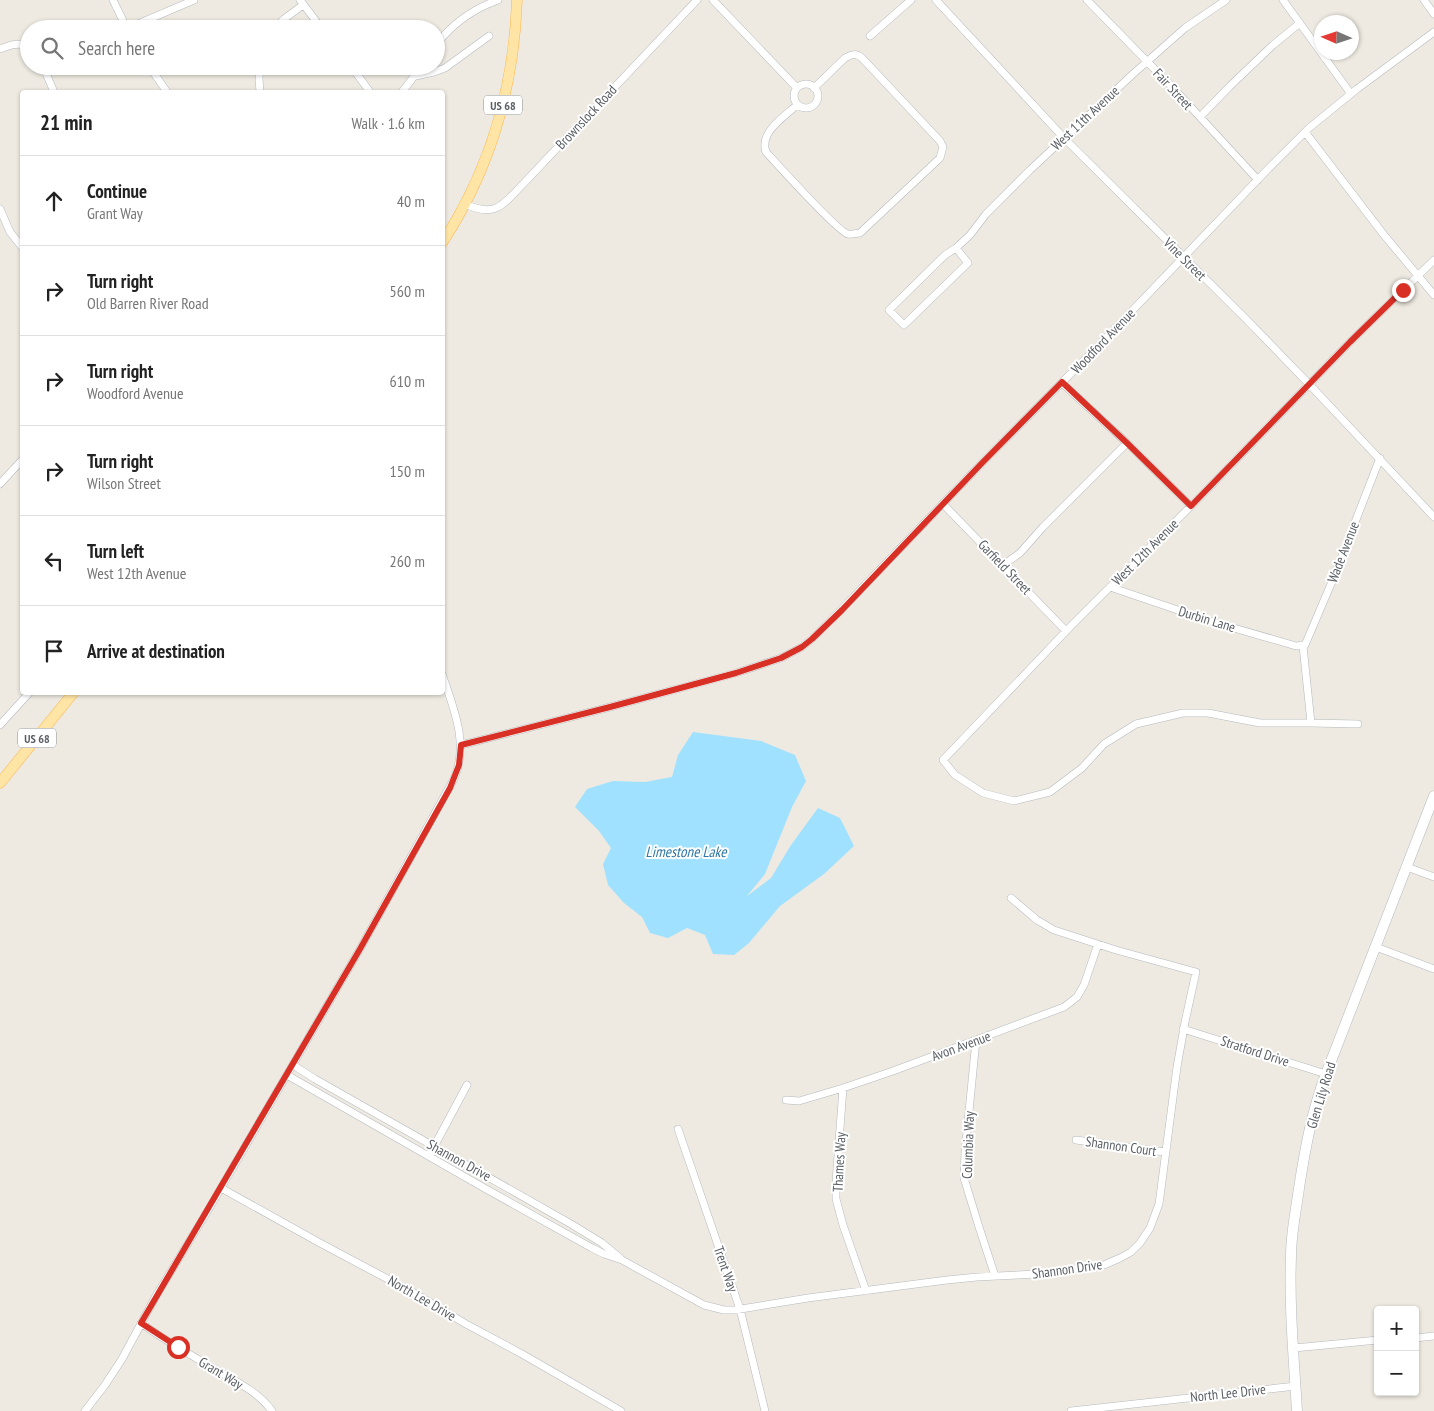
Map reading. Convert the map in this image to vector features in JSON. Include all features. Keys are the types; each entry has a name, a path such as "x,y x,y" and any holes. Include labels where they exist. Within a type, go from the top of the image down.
{"main road":[{"name":"US 68","path":"445,238 465,204 488,152 502,110 512,59 517,0"},
{"name":"US 68","path":"0,783 72,695"}],"street":[{"path":"113,0 122,20"},
{"path":"147,20 194,0"},
{"path":"445,35 472,12 498,0"},
{"name":"Brownslock Road","path":"465,204 474,209 489,211 508,199 697,0"},
{"path":"712,0 797,88"},
{"path":"870,36 911,0"},
{"name":"Vine Street","path":"936,0 1064,138 1310,384 1434,517"},
{"name":"Fair Street","path":"1087,0 1258,180"},
{"name":"West 11th Avenue","path":"956,248 968,262 904,325 889,310 945,255 970,235 991,209 1147,61 1186,28 1226,0"},
{"path":"1283,0 1351,94"},
{"path":"1424,0 1434,14"},
{"path":"283,20 301,2 315,20"},
{"path":"1200,117 1273,45 1300,23"},
{"name":"Woodford Avenue","path":"461,745 736,673 791,653 812,639 1305,132 1351,94 1434,32"},
{"path":"445,68 489,36"},
{"path":"0,49 20,44"},
{"path":"797,105 768,131 764,143 766,152 848,234 860,233 940,158 943,147 940,141 858,55 850,55 845,58 814,88"},
{"path":"47,75 53,90"},
{"path":"155,75 166,90"},
{"path":"259,75 260,90"},
{"path":"358,75 369,90"},
{"path":"404,90 416,76 420,75"},
{"path":"806,84 814,88 818,94 814,105 808,108 797,105 794,97 797,88 806,84"},
{"path":"1305,132 1416,276 1434,295"},
{"path":"0,209 10,232 20,244"},
{"name":"West 12th Avenue","path":"1311,723 1260,723 1208,713 1183,712 1136,724 1104,744 1082,768 1050,792 1014,801 983,793 955,775 943,760 1066,631 1416,276 1434,260"},
{"path":"1062,382 1191,506"},
{"path":"1003,565 1020,553 1043,526 1127,443"},
{"name":"Wade Avenue","path":"1304,645 1331,584 1380,458"},
{"path":"0,484 20,462"},
{"name":"Garfield Street","path":"943,504 1066,631"},
{"name":"Durbin Lane","path":"1110,587 1210,621 1293,645 1304,645"},
{"path":"1304,645 1311,723 1358,724"},
{"path":"85,1411 115,1372 141,1323 360,949 445,797 457,772 461,745 456,717 445,683"},
{"path":"0,725 27,695"},
{"name":"Glen Lily Road","path":"1297,1411 1291,1258 1293,1228 1308,1134 1326,1074 1434,796"},
{"path":"1407,867 1434,877"},
{"path":"1012,898 1045,926 1098,944"},
{"name":"Shannon Drive","path":"287,1074 592,1248 622,1260 704,1305 724,1310 947,1280 1038,1274 1092,1267 1115,1261 1131,1252 1148,1233 1156,1216 1183,1029 1196,972 1098,944"},
{"name":"Avon Avenue","path":"786,1100 799,1101 843,1088 1064,1007 1073,1002 1084,985 1098,944"},
{"path":"1376,947 1434,969"},
{"name":"Stratford Drive","path":"1183,1029 1326,1074"},
{"name":"Columbia Way","path":"976,1040 964,1178 995,1276"},
{"name":"Shannon Drive","path":"293,1065 598,1240 622,1260"},
{"path":"429,1156 467,1084"},
{"name":"Thames Way","path":"843,1088 836,1199 866,1291"},
{"path":"358,1116 363,1106"},
{"name":"Trent Way","path":"678,1129 740,1309 765,1411"},
{"name":"Shannon Court","path":"1076,1140 1166,1152"},
{"name":"North Lee Drive","path":"221,1188 414,1292 466,1324 621,1411"},
{"path":"526,1211 532,1202"},
{"name":"Grant Way","path":"141,1323 243,1386 261,1399 272,1411"},
{"path":"1419,1338 1434,1336"},
{"path":"1294,1348 1374,1340"},
{"name":"North Lee Drive","path":"1071,1411 1296,1386"}],"water":[{"name":"Limestone Lake","path":"693,732 761,741 795,755 806,781 792,807 765,874 747,896 771,878 791,845 818,808 840,818 854,846 824,874 780,906 749,943 734,955 713,954 705,935 687,928 668,938 650,933 642,917 624,903 608,885 603,864 611,848 599,831 575,807 587,789 613,781 645,782 672,777 678,755"}],"route":[{"path":"178,1347 141,1323 360,949 426,832 457,772 461,745 736,673 781,658 802,647 842,610 1062,382 1191,506 1403,290"}]}
